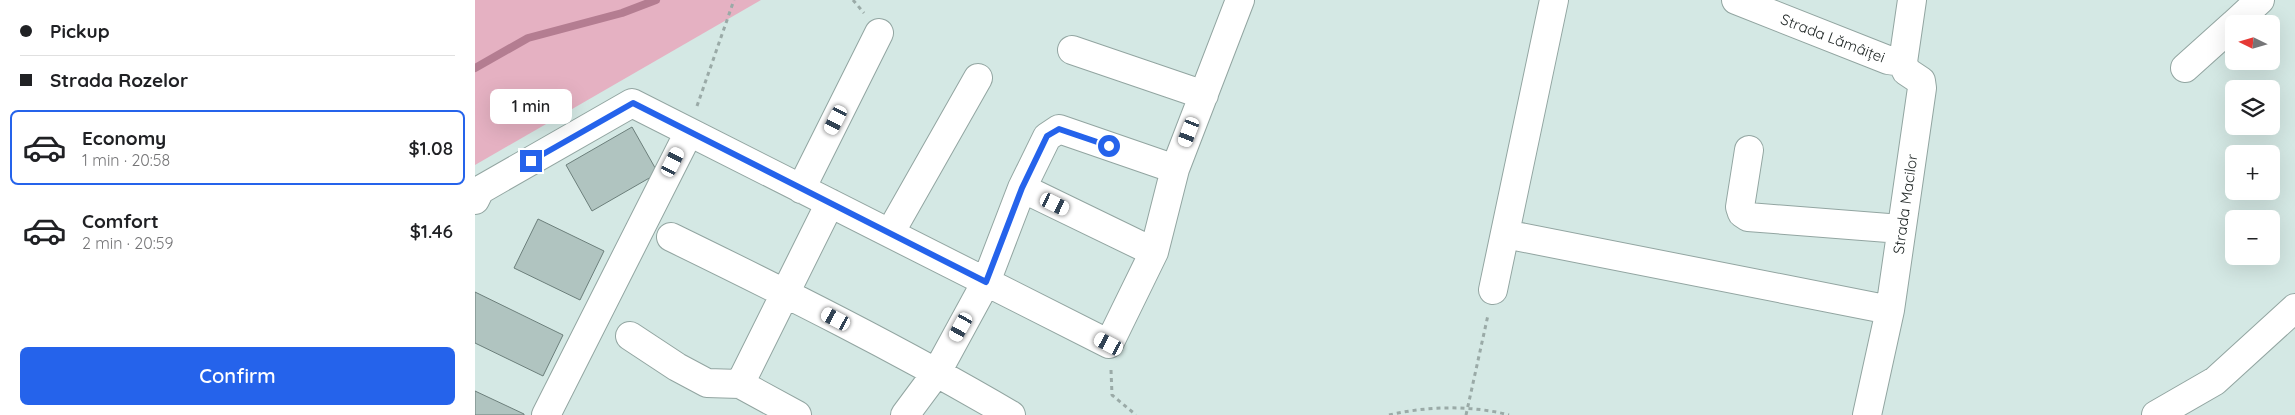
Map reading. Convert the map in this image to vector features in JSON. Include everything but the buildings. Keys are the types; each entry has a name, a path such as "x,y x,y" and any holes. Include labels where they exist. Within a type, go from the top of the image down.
{"street":[{"path":"475,200 480,190 633,103 1109,344 1154,252 1175,169 1240,0"},
{"path":"1493,290 1554,0"},
{"name":"Strada Lămâiței","path":"1736,0 1888,60 1903,62"},
{"path":"1903,62 1912,0"},
{"path":"2244,15 2260,0"},
{"path":"2185,68 2225,32"},
{"path":"801,189 879,34"},
{"path":"1071,50 1204,95"},
{"name":"Strada Macilor","path":"1867,415 1889,310 1922,88 1921,82 1906,71 1903,62"},
{"path":"890,233 978,78"},
{"path":"905,415 937,372 986,282 1022,188 1047,136 1059,129 1175,169"},
{"path":"547,415 689,132"},
{"path":"1749,150 1740,207 1742,213 1748,217 1901,229"},
{"path":"1022,188 1154,252"},
{"path":"740,384 830,203"},
{"path":"1505,234 1889,310"},
{"path":"671,236 937,372 1011,415"},
{"path":"2156,415 2215,381 2295,308"},
{"path":"629,336 677,367 707,383 740,384 797,415"}],"path":[{"path":"689,132 734,0"},
{"path":"1466,415 1493,290"},
{"path":"1109,344 1112,395 1136,415"},
{"path":"1389,415 1415,409 1486,409 1509,415"}],"shaded area":[{"path":"475,0 761,0 475,165"}],"waterway":[{"path":"475,68 528,38 622,13 656,0"}],"route":[{"path":"531,161 633,103 986,282 1022,188 1047,136 1059,129 1109,146"}]}
